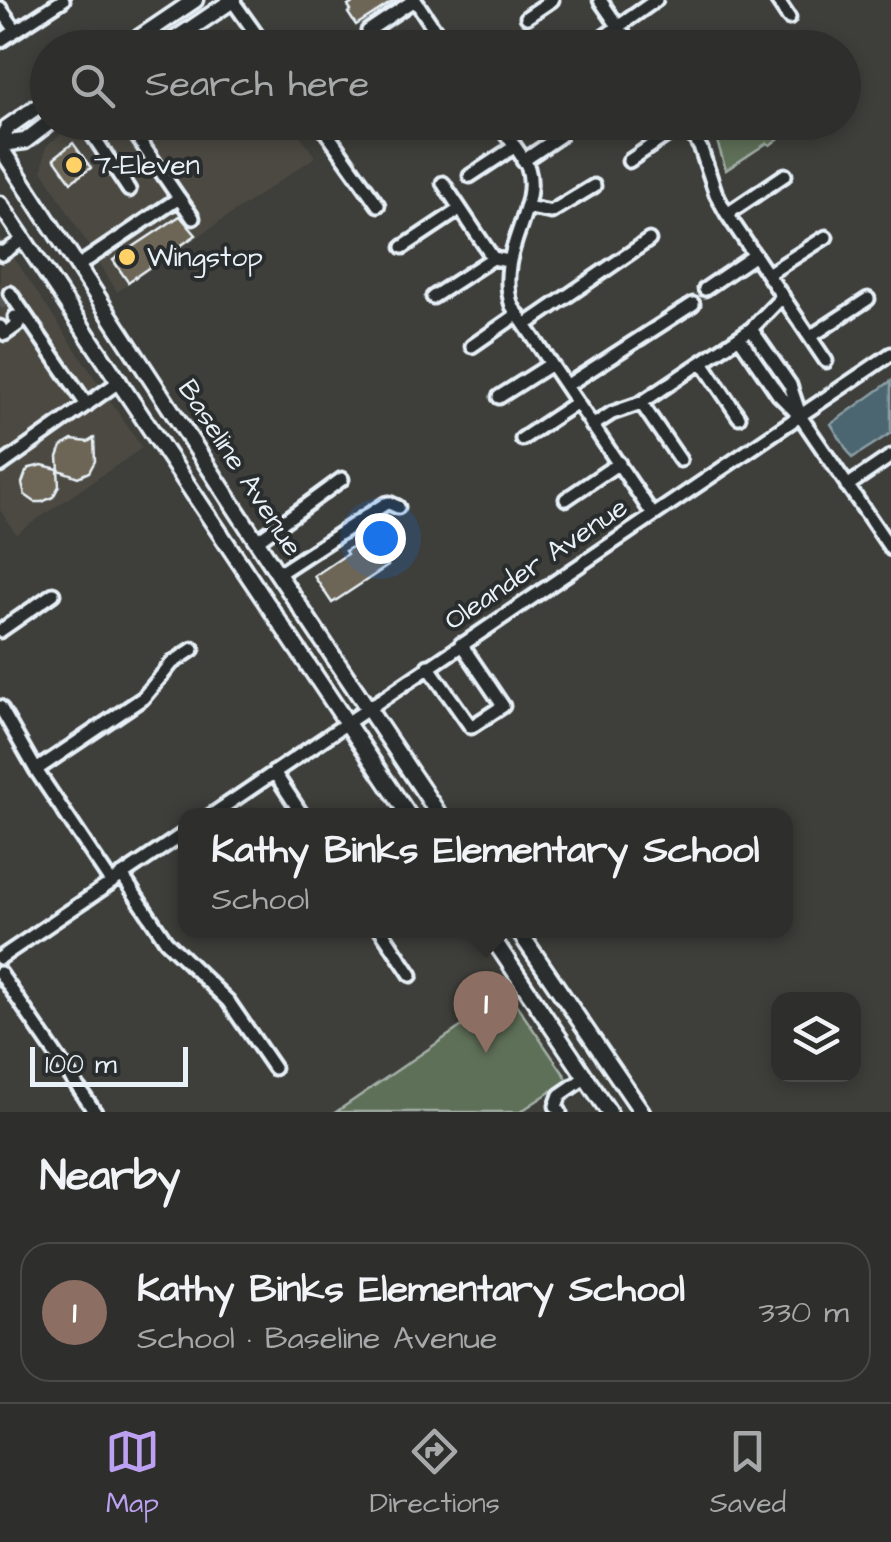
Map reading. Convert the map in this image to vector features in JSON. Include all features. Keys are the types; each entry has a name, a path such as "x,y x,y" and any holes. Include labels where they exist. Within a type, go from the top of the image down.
{"main road":[{"path":"151,30 196,0"},
{"path":"189,30 233,0"},
{"path":"0,144 8,127 30,112"},
{"path":"0,144 30,137"},
{"name":"Baseline Avenue","path":"0,144 435,808"},
{"name":"Baseline Avenue","path":"0,204 403,808"},
{"path":"491,938 609,1112"},
{"path":"523,938 642,1112"}],"street":[{"path":"0,41 63,0"},
{"path":"233,0 254,30"},
{"path":"370,30 415,0 435,30"},
{"path":"527,17 552,0"},
{"path":"600,0 621,30"},
{"path":"613,30 656,0"},
{"path":"777,0 789,18"},
{"path":"0,8 15,29"},
{"path":"96,140 130,190"},
{"path":"139,140 193,218"},
{"path":"332,140 378,205"},
{"path":"509,140 528,168 529,192 508,262 507,292 521,320 653,515"},
{"path":"523,161 554,140"},
{"path":"629,161 660,140"},
{"path":"695,140 727,214 826,361"},
{"path":"470,176 514,147"},
{"path":"727,214 785,175"},
{"path":"443,184 493,258 508,262"},
{"path":"526,207 551,212 594,186"},
{"path":"78,266 179,198"},
{"path":"404,247 460,209"},
{"path":"768,274 826,236"},
{"path":"1,254 24,239"},
{"path":"472,346 649,240"},
{"path":"705,289 755,255"},
{"path":"433,297 493,258"},
{"path":"4,296 87,405"},
{"path":"592,426 612,413 641,403 739,338 783,296"},
{"path":"810,337 868,299"},
{"path":"566,386 693,304"},
{"path":"0,327 5,334 19,324 15,317"},
{"path":"752,329 790,386 800,416"},
{"path":"739,338 778,394 800,416 891,550"},
{"name":"Oleander Avenue","path":"222,808 891,354"},
{"path":"702,362 738,416"},
{"path":"499,398 551,364"},
{"path":"766,378 778,368"},
{"path":"0,466 120,380"},
{"path":"522,439 576,402"},
{"path":"641,403 680,460"},
{"path":"847,486 891,456"},
{"path":"566,499 618,463"},
{"path":"257,541 342,479"},
{"path":"278,574 385,504 398,506"},
{"path":"0,631 53,594"},
{"path":"428,666 471,727 503,706 462,644"},
{"path":"36,770 143,698 172,663 194,649"},
{"path":"0,707 36,770 117,879 166,941 228,1001 274,1068"},
{"path":"274,772 298,808"},
{"path":"0,958 178,837"},
{"path":"385,938 410,974"},
{"path":"0,973 95,1112"},
{"path":"560,1112 556,1106 560,1094 586,1077"}],"shaded area":[{"path":"54,140 304,140 315,157 117,292 42,170 46,146"},
{"path":"0,237 142,448 16,534 0,510"}],"green space":[{"path":"718,140 777,140 726,170"},
{"path":"509,994 568,1080 520,1112 336,1112"}],"water":[{"path":"891,381 891,433 852,458 831,424"}],"building":[{"path":"358,0 395,0 356,25 348,6"},
{"name":"7-Eleven","path":"73,143 91,168 71,182 54,158"},
{"path":"180,216 196,235 128,282 113,260"},
{"path":"94,438 95,461 89,472 78,477 59,470 62,446 72,440 88,442"},
{"path":"42,465 58,469 59,486 53,497 35,502 25,495 22,483 30,468"},
{"path":"370,539 388,566 332,603 314,576 347,554 345,551"}],"tunnel":[{"path":"0,297 15,317"}],"place":[{"name":"7-Eleven","path":"74,165"},
{"name":"Wingstop","path":"127,257"},
{"name":"Kathy Binks Elementary School","path":"486,1053"}]}
